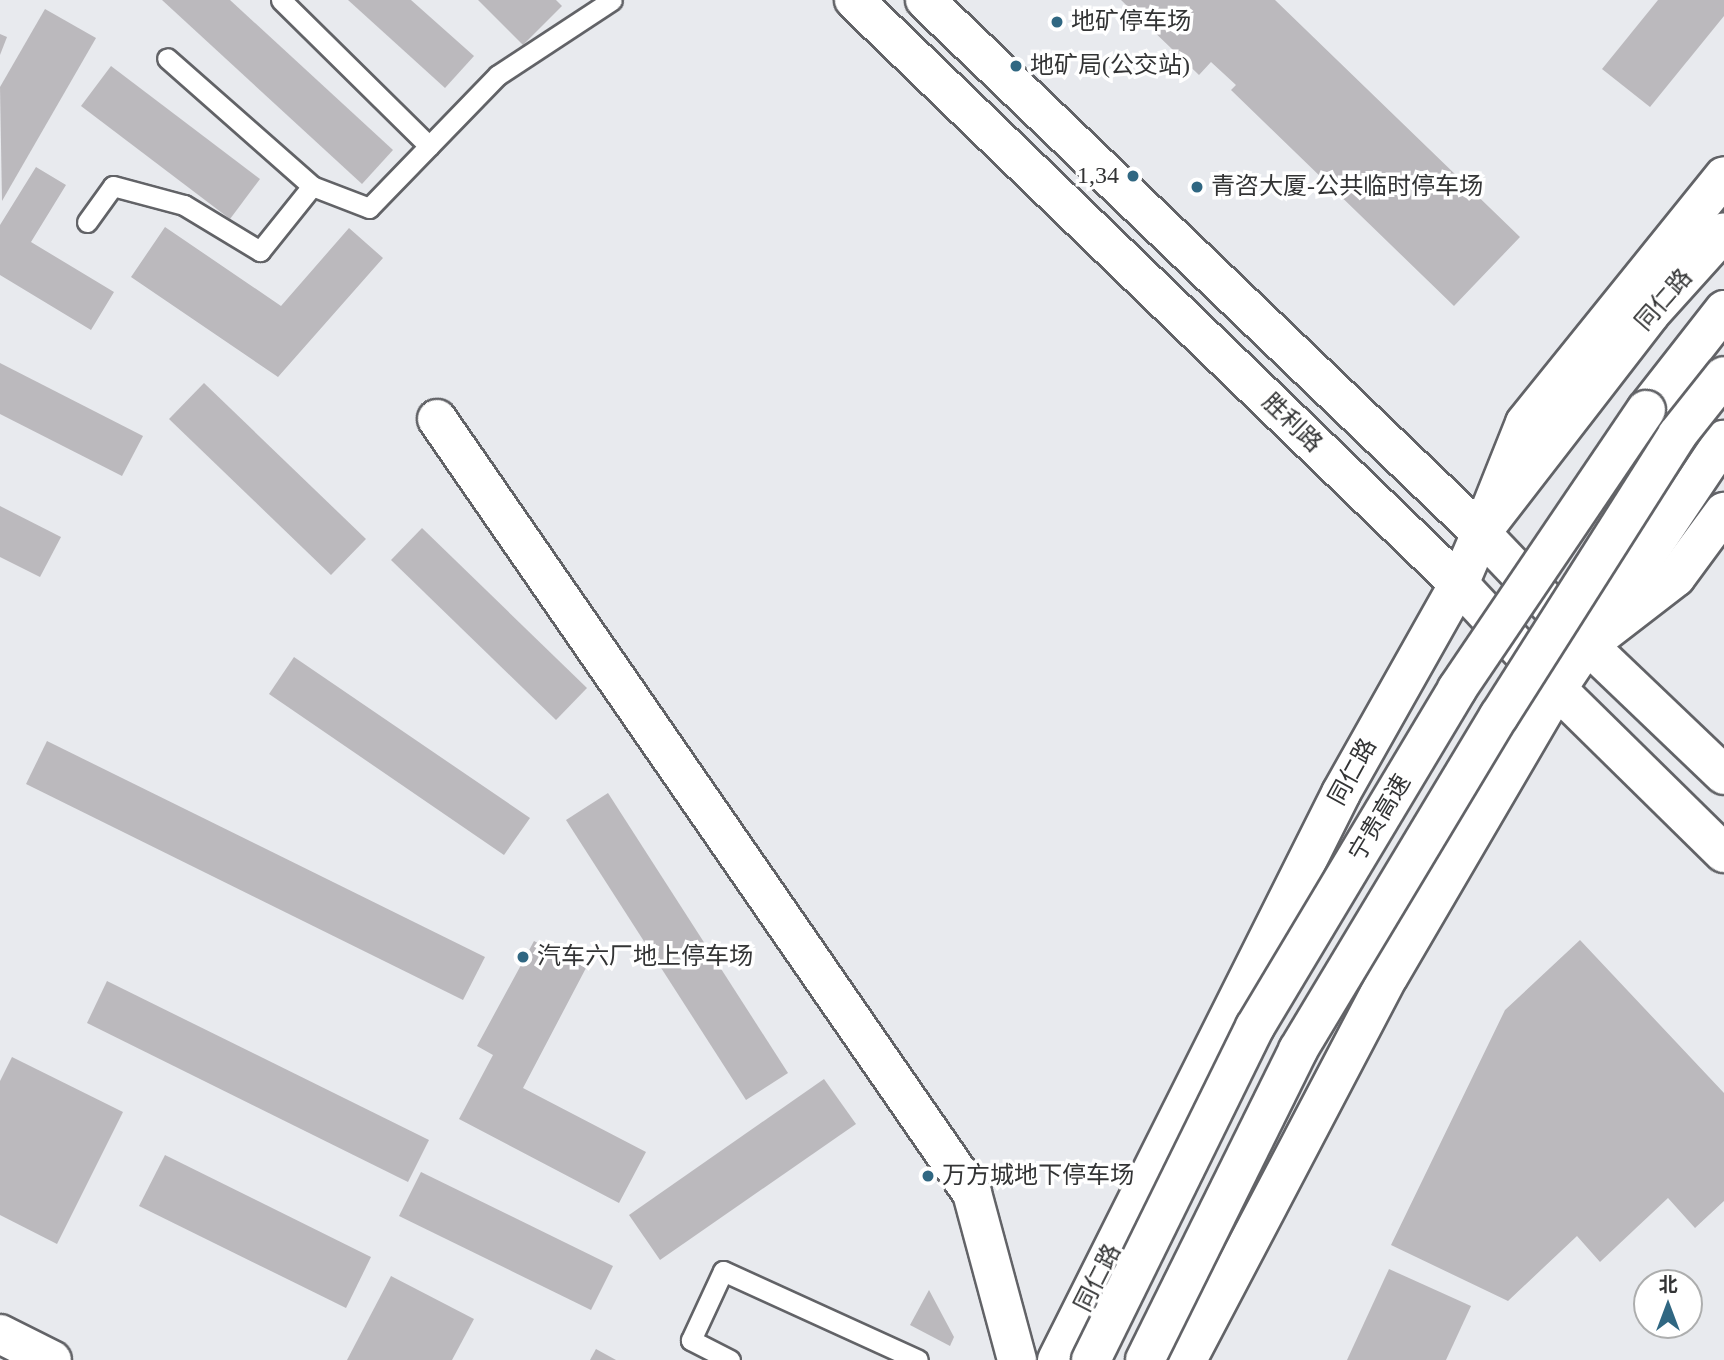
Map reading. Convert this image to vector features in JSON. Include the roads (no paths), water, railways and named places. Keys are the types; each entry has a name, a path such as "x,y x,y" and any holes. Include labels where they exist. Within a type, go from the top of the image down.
{"main road":[{"name":"胜利路","path":"854,0 1459,584 1557,689 1724,853"},
{"name":"胜利路","path":"925,0 1481,533 1588,645 1724,775"},
{"path":"1481,533 1525,423 1724,176"},
{"name":"同仁路","path":"1057,1360 1341,793 1459,584 1481,533 1650,314 1724,232"},
{"name":"宁贵高速","path":"1091,1360 1255,1027 1450,701 1646,410 1724,310"},
{"name":"宁贵高速","path":"1144,1360 1298,1050 1499,716 1677,435 1724,376"},
{"path":"437,419 972,1193 1017,1360"},
{"path":"1187,1360 1388,976 1557,689 1724,440"},
{"path":"1588,645 1676,577 1724,512"},
{"path":"2,1340 52,1360"}],"lane":[{"path":"281,0 429,146"},
{"path":"167,58 312,186 369,208 498,75 612,0"},
{"path":"86,222 113,186 184,205 260,251 312,186"},
{"path":"730,1360 691,1340 723,1271 885,1353 918,1360"}],"place":[{"name":"地矿停车场","path":"1057,22"},
{"name":"地矿局(公交站)","path":"1016,66"},
{"name":"1,34","path":"1133,176"},
{"name":"青咨大厦-公共临时停车场","path":"1197,187"},
{"name":"汽车六厂地上停车场","path":"523,957"},
{"name":"万方城地下停车场","path":"928,1176"}]}
